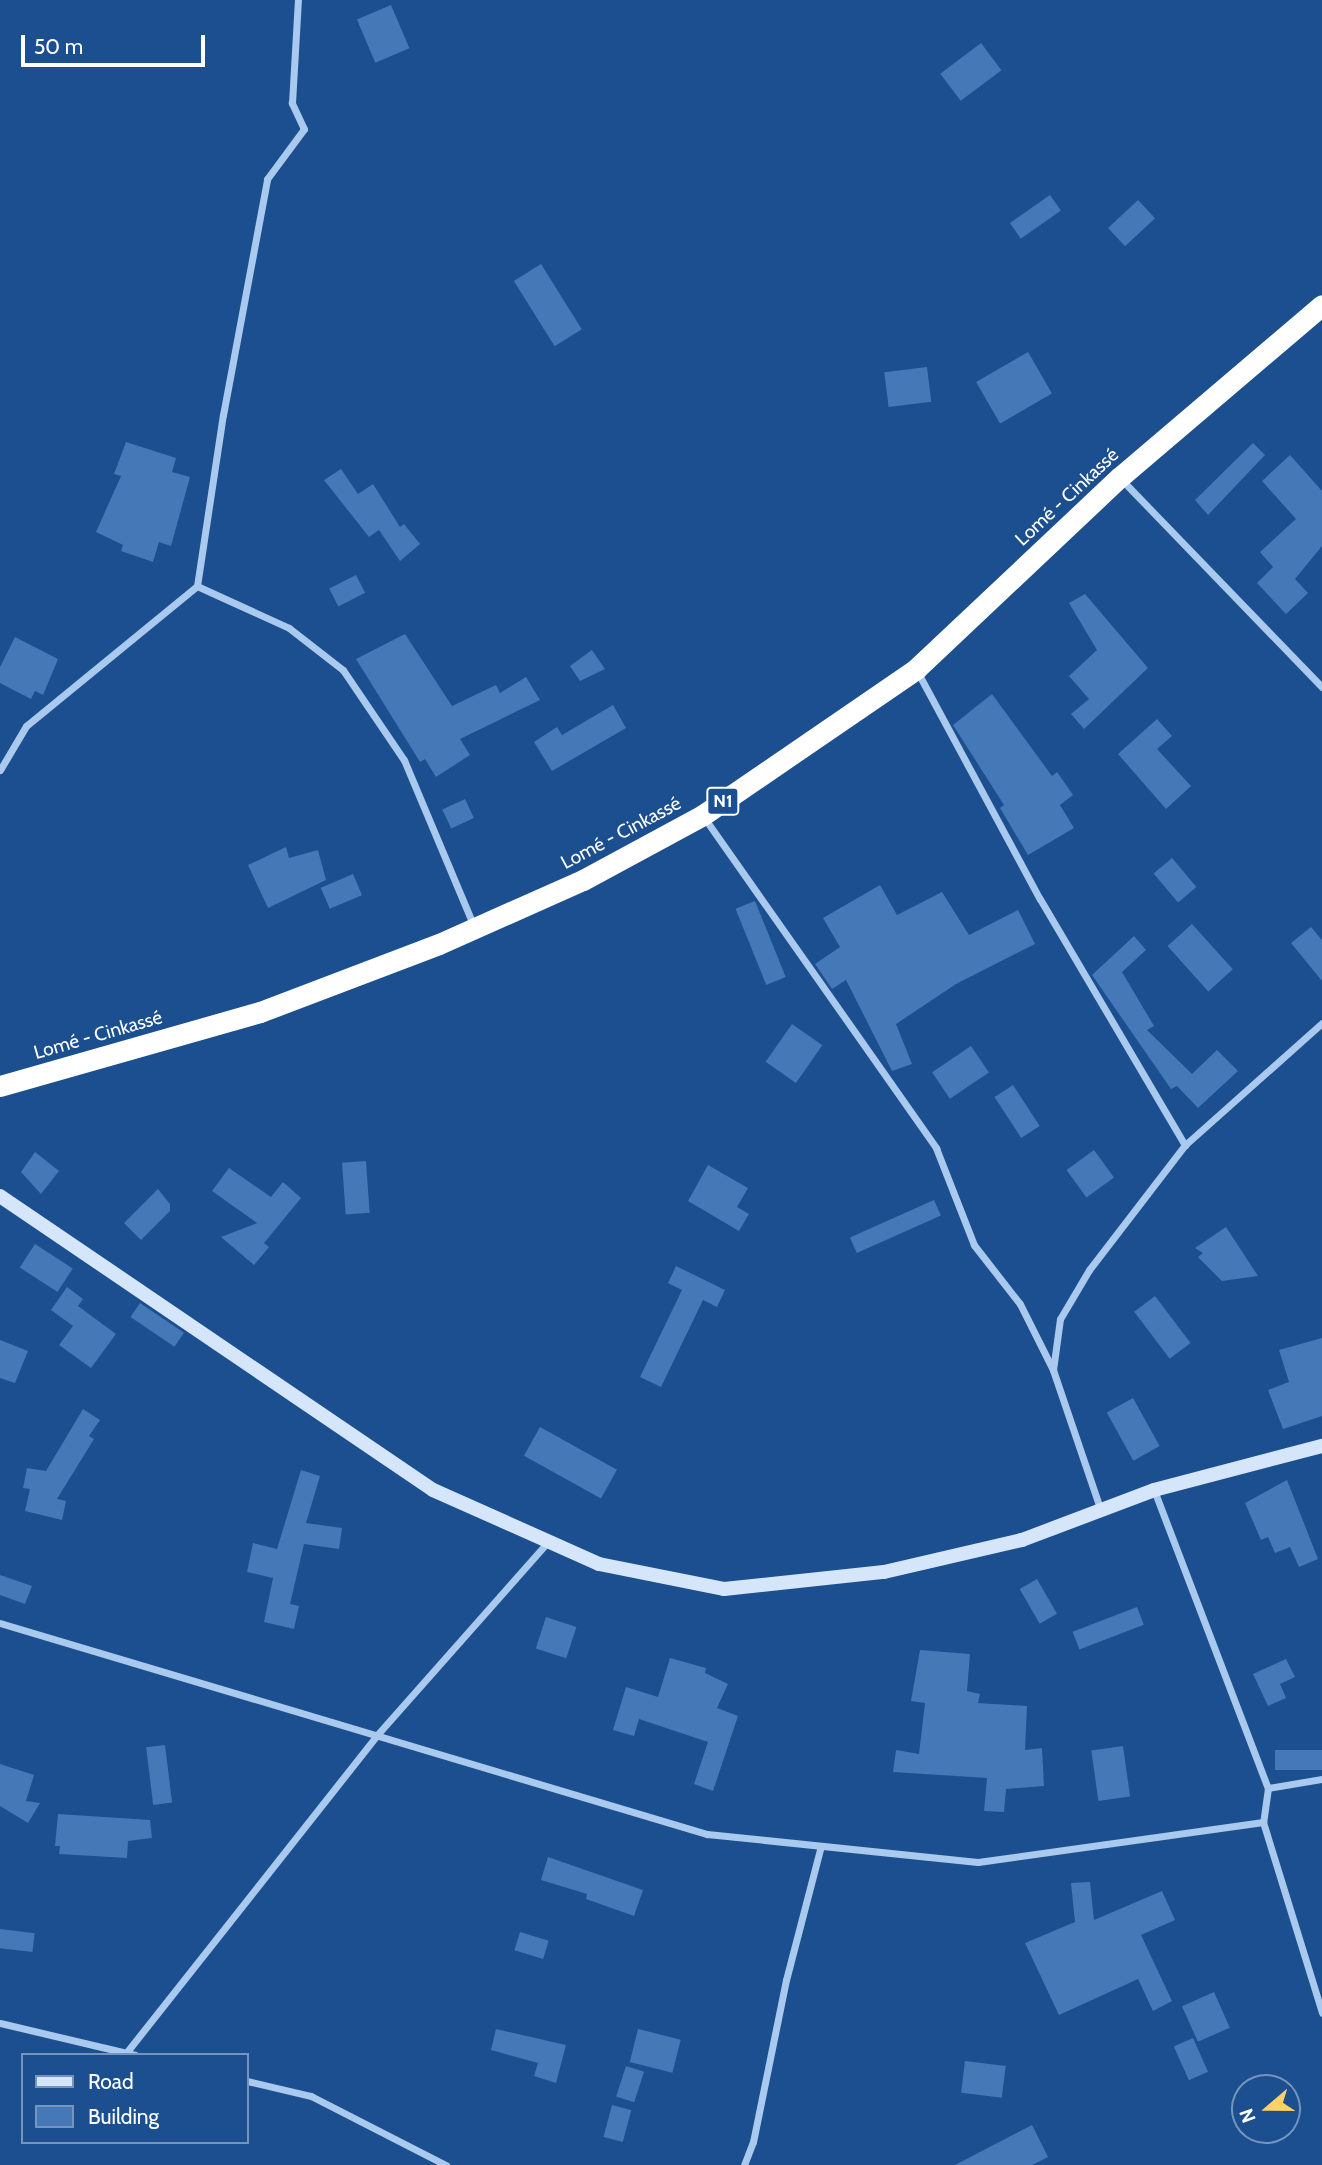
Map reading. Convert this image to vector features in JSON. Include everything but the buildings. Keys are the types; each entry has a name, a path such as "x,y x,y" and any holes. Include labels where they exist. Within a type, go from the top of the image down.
{"highway":[{"name":"Lomé - Cinkassé","path":"0,1086 260,1012 475,928 583,880 703,815 916,669 1120,477 1322,305"}],"street":[{"path":"0,770 26,726 197,586 223,415 267,179 304,129 292,103 298,0"},
{"path":"1120,477 1322,687"},
{"path":"197,586 289,628 343,670 404,760 475,928"},
{"path":"916,669 1040,900 1185,1145"},
{"path":"703,815 936,1148 974,1245 1020,1304 1053,1370 1101,1511"},
{"path":"1053,1370 1060,1319 1088,1270 1185,1145 1322,1023"},
{"path":"1314,1030 1322,1038"},
{"path":"0,1196 433,1490 599,1564 724,1589 884,1572 1022,1540 1154,1490 1322,1446"},
{"path":"1154,1490 1268,1788 1263,1822 1322,2013"},
{"path":"0,2023 126,2053 377,1735 548,1542"},
{"path":"0,1623 707,1834 978,1863 1263,1822"},
{"path":"1268,1788 1322,1779"},
{"path":"744,2165 753,2142 786,1980 821,1846"},
{"path":"248,2081 311,2096 446,2165"}]}
